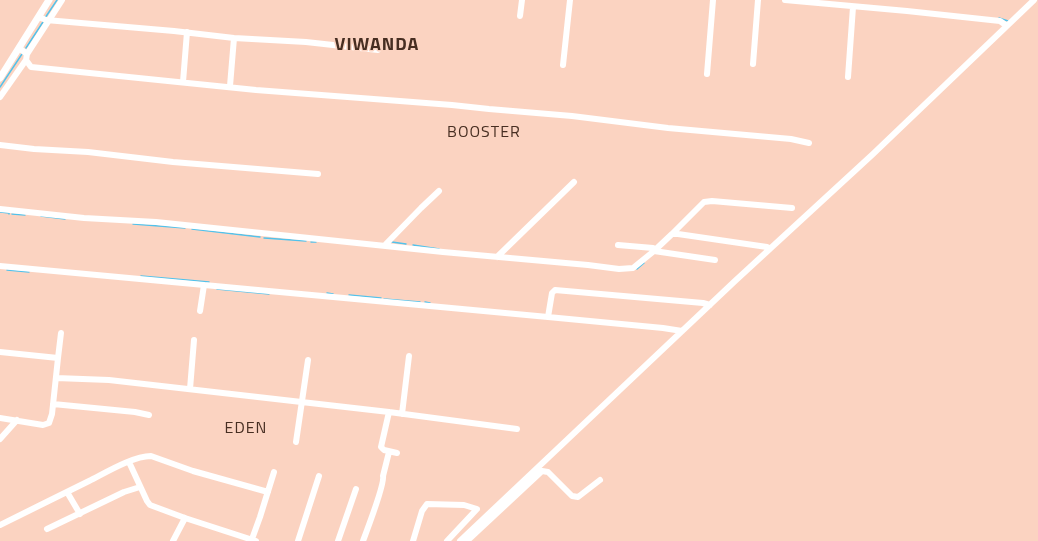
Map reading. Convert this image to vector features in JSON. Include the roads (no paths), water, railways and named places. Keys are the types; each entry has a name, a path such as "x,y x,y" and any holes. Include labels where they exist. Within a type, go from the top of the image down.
{"main road":[{"path":"0,78 49,0"}],"street":[{"path":"0,97 27,57 62,0"},
{"path":"520,16 522,0"},
{"path":"563,65 570,0"},
{"path":"708,74 713,0"},
{"path":"753,64 758,0"},
{"path":"785,0 834,2 853,7 1000,21 1007,26"},
{"path":"460,541 682,331 873,154 1034,0"},
{"path":"848,77 853,7"},
{"path":"39,17 46,20 187,32 234,38 306,42 378,50"},
{"path":"183,82 187,32"},
{"path":"230,86 234,38"},
{"path":"20,48 27,57 31,67 230,86 256,90 445,104 572,116 668,128 791,139 809,143"},
{"path":"0,145 34,149 88,152 173,162 318,174"},
{"path":"497,257 574,182"},
{"path":"385,245 439,191"},
{"path":"0,210 84,218 156,222 629,269 633,268 654,252 704,202 712,201 792,208"},
{"path":"672,234 767,247"},
{"path":"618,245 653,248 654,252 715,260"},
{"path":"0,266 548,317 682,331"},
{"path":"200,311 204,285"},
{"path":"548,317 552,293 555,290 703,303 710,305"},
{"path":"0,418 43,425 49,423 52,414 61,333"},
{"path":"190,389 194,340"},
{"path":"0,352 58,358"},
{"path":"402,414 409,356"},
{"path":"296,442 308,360"},
{"path":"56,378 109,380 389,412 517,429"},
{"path":"53,404 135,412 149,415"},
{"path":"389,412 381,447 389,452 397,453"},
{"path":"0,439 17,420"},
{"path":"363,541 384,479 383,476 389,452"},
{"path":"0,525 137,458 151,456 193,471 268,492"},
{"path":"129,462 150,505 254,540 274,472"},
{"path":"467,541 542,471 548,472 572,496 575,497 578,497 600,480"},
{"path":"298,541 319,476"},
{"path":"48,529 124,492 140,487"},
{"path":"338,541 356,489"},
{"path":"67,492 80,514"},
{"path":"413,541 422,511 427,504 464,505 477,509 447,541"},
{"path":"173,541 185,518"}],"waterway":[{"path":"45,18 57,0"},
{"path":"999,18 1008,21"},
{"path":"26,48 43,22"},
{"path":"0,87 22,54"},
{"path":"0,212 9,214"},
{"path":"12,214 25,215"},
{"path":"41,216 65,219"},
{"path":"133,224 185,228"},
{"path":"192,229 260,237"},
{"path":"264,238 306,241"},
{"path":"311,242 316,242"},
{"path":"392,242 406,244"},
{"path":"413,245 439,249"},
{"path":"637,269 644,263"},
{"path":"7,270 29,272"},
{"path":"141,276 209,282"},
{"path":"217,289 269,294"},
{"path":"327,293 333,294"},
{"path":"349,295 381,298"},
{"path":"384,299 420,302"},
{"path":"425,302 430,303"}],"district":[{"name":"VIWANDA","path":"377,46"},
{"name":"BOOSTER","path":"484,133"},
{"name":"EDEN","path":"246,429"}]}
